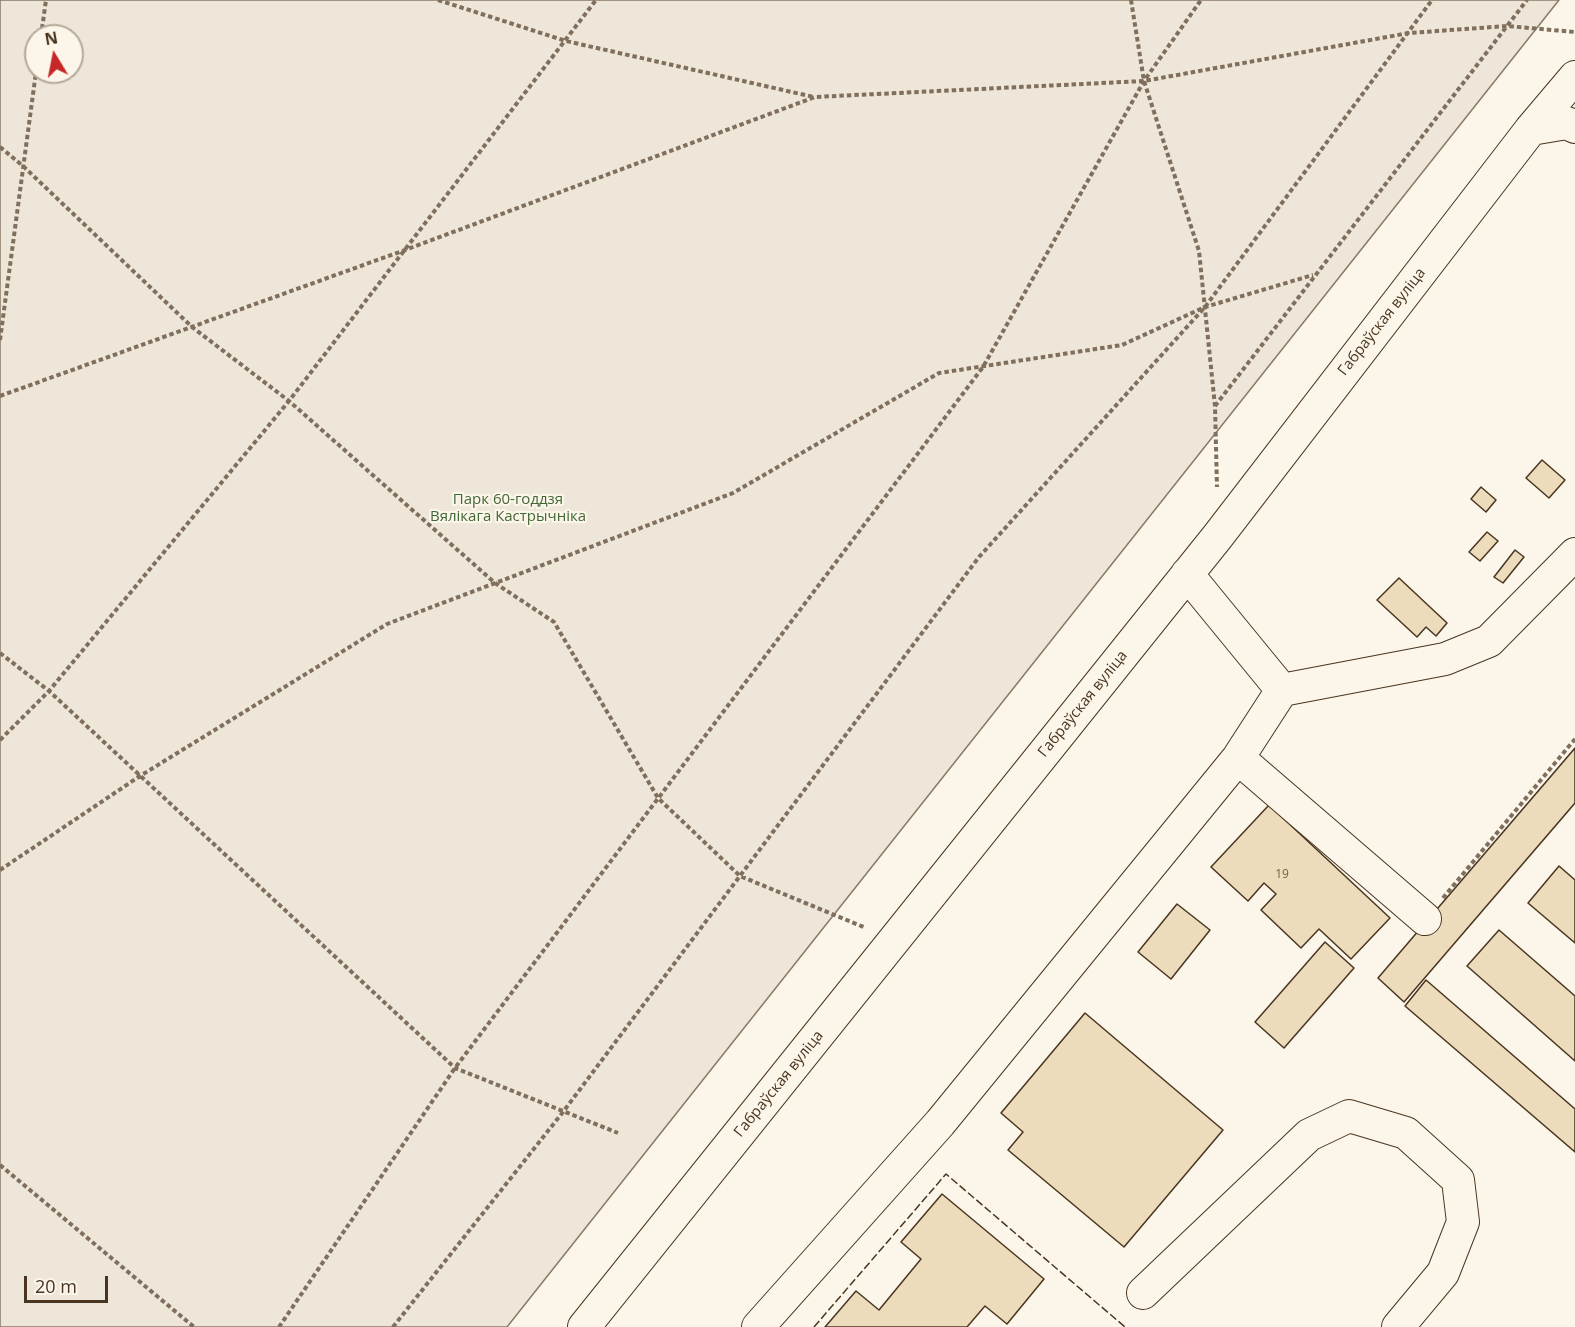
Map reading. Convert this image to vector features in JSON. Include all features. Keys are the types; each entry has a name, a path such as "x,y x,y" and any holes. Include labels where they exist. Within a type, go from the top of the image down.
{"street":[{"name":"Габраўская вуліца","path":"584,1327 1187,574 1531,129 1575,77"},
{"path":"1531,129 1567,123 1575,127"},
{"path":"758,1327 940,1123 1238,758 1282,690 1445,659 1489,641 1575,554"},
{"path":"1187,574 1282,690"},
{"path":"1238,758 1425,919"},
{"path":"1143,1293 1309,1135 1349,1116 1406,1133 1458,1180 1462,1221 1443,1273 1398,1327"}],"path":[{"path":"43,24 46,0"},
{"path":"438,0 566,41 815,97 1143,81 1409,33 1507,26 1575,32"},
{"path":"0,740 49,691 289,401 596,0"},
{"path":"1131,0 1143,81 1199,251 1215,406 1217,489"},
{"path":"279,1327 455,1068 983,367 1143,81 1201,0"},
{"path":"393,1327 563,1112 979,557 1205,307 1432,0"},
{"path":"1215,406 1313,275 1527,0"},
{"path":"0,340 34,84"},
{"path":"0,396 405,250 815,97"},
{"path":"0,147 23,166 192,327 289,401 495,583 554,622 658,798 740,876 895,939"},
{"path":"0,870 140,776 387,624 733,493 939,373 1122,345 1205,307 1313,275"},
{"path":"0,653 49,691 455,1068 618,1132"},
{"path":"1425,919 1575,739"},
{"path":"0,1165 194,1327"}],"green space":[{"name":"Парк 60-годдзя Вялікага Кастрычніка","path":"0,0 1559,0 507,1327 0,1327"}],"building":[{"path":"1542,460 1565,480 1549,498 1526,478"},
{"path":"1481,487 1496,500 1486,512 1471,499"},
{"path":"1487,532 1498,541 1480,561 1469,552"},
{"path":"1515,550 1524,557 1503,583 1494,577"},
{"path":"1399,578 1447,623 1436,636 1426,627 1417,637 1377,600"},
{"path":"1575,748 1575,803 1404,1002 1378,978"},
{"path":"1269,805 1390,918 1351,959 1319,929 1301,948 1261,910 1276,894 1264,883 1248,901 1211,867"},
{"path":"1559,866 1575,880 1575,943 1528,903"},
{"path":"1177,904 1210,930 1171,979 1138,952"},
{"path":"1499,930 1575,996 1575,1061 1467,966"},
{"path":"1325,942 1354,968 1284,1048 1255,1022"},
{"path":"1426,980 1575,1109 1575,1152 1405,1006"},
{"path":"1085,1013 1223,1130 1124,1247 1008,1150 1023,1132 1001,1113"},
{"path":"942,1194 1044,1279 1007,1324 985,1306 967,1327 825,1327 856,1291 879,1310 921,1259 901,1242"}],"fence":[{"path":"814,1327 946,1174 1125,1327"}]}
